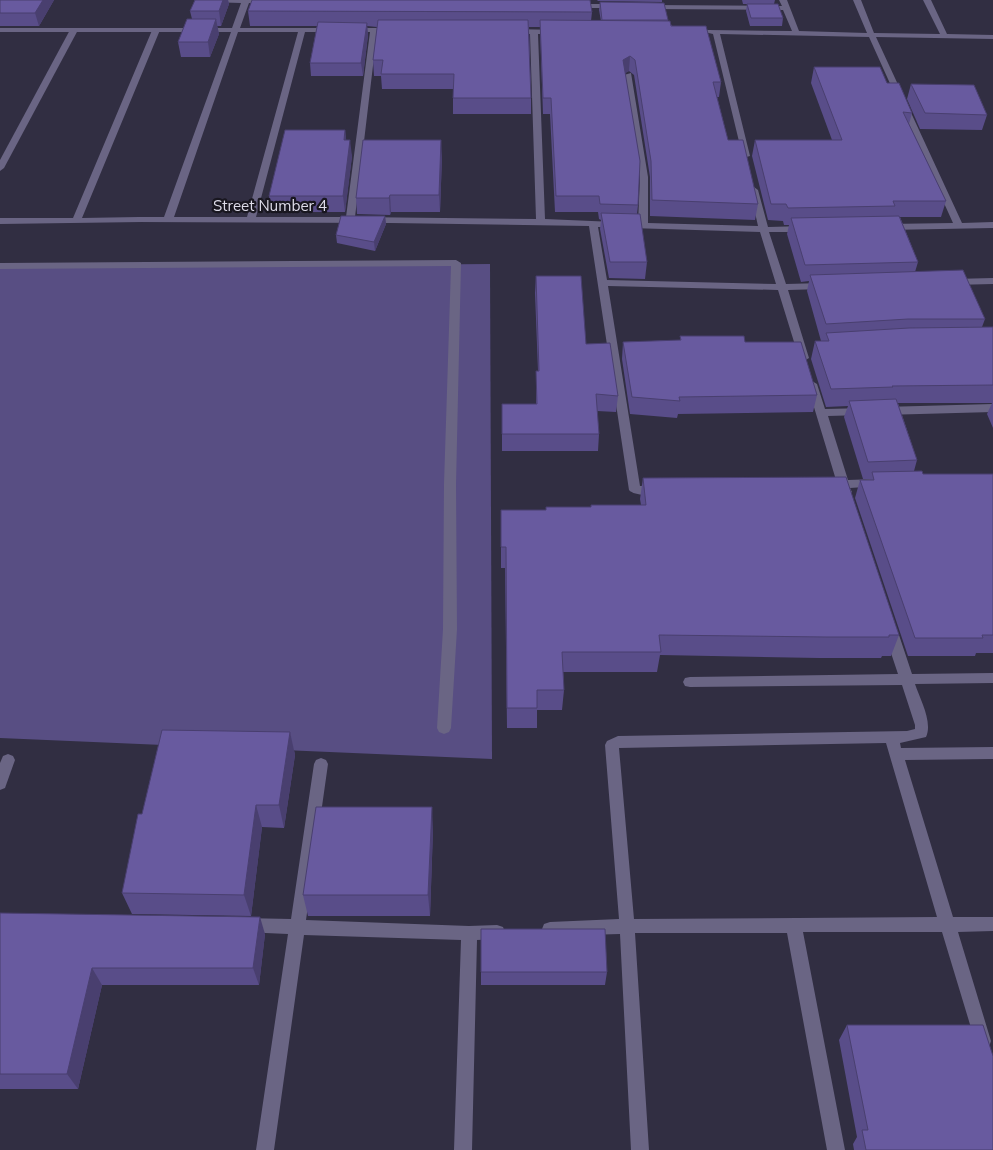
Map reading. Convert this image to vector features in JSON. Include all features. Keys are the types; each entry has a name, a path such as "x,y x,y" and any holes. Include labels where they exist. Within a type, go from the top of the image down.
{"street":[{"path":"208,0 276,1"},
{"path":"168,220 246,0"},
{"path":"783,0 796,33"},
{"path":"858,0 871,34 959,226"},
{"path":"927,0 944,35"},
{"path":"592,3 594,14"},
{"path":"563,5 592,3 622,6"},
{"path":"641,6 786,8"},
{"path":"0,30 404,30"},
{"path":"0,168 74,30"},
{"path":"76,220 156,30"},
{"path":"251,220 302,30"},
{"path":"350,219 374,30"},
{"path":"501,31 561,32"},
{"path":"534,31 541,222"},
{"path":"696,32 993,37"},
{"path":"716,32 748,164"},
{"path":"628,75 644,177 643,226"},
{"path":"752,183 764,230 849,503"},
{"name":"Street Number 4","path":"0,221 350,219 541,222 764,230 812,229"},
{"path":"593,224 602,283 617,345 635,490 674,489"},
{"path":"881,227 993,225"},
{"path":"0,266 456,263 450,484 450,629 444,728"},
{"path":"945,283 993,281"},
{"path":"602,283 782,287 830,286"},
{"path":"820,412 993,408"},
{"path":"823,484 893,483"},
{"path":"640,1150 627,926 612,745 615,743 891,738 907,737 921,733 922,726 886,615"},
{"path":"690,682 993,678"},
{"path":"891,738 987,1058"},
{"path":"896,754 993,753"},
{"path":"0,784 8,760"},
{"path":"265,1150 321,764"},
{"path":"538,930 627,926 993,924"},
{"path":"229,925 468,933 508,931"},
{"path":"794,925 836,1150"},
{"path":"463,1150 468,933"}],"shaded area":[{"path":"490,264 492,759 0,738 0,268"}],"building":[{"path":"0,0 43,0 35,13 0,13"},
{"path":"195,0 223,0 219,11 190,11"},
{"path":"252,0 590,0 592,12 248,11"},
{"path":"600,2 664,3 668,20 602,20"},
{"path":"747,4 778,4 783,18 751,18"},
{"path":"187,19 216,19 208,42 178,42"},
{"path":"378,20 528,20 531,98 453,98 454,74 381,74 383,60 373,60"},
{"path":"540,20 670,21 671,26 706,26 721,82 713,82 728,140 743,140 758,204 652,200 651,161 635,60 630,56 623,60 640,161 638,205 600,204 599,196 556,196 551,98 543,98"},
{"path":"318,22 367,23 361,63 310,63"},
{"path":"814,67 880,67 887,83 899,83 912,113 903,112 946,201 893,201 895,206 788,208 786,204 771,204 755,140 842,140"},
{"path":"911,84 974,85 987,115 925,113"},
{"path":"285,130 345,130 344,140 350,140 343,196 269,196"},
{"path":"363,140 441,140 439,195 390,195 389,198 356,198"},
{"path":"601,213 640,214 647,262 610,262"},
{"path":"341,216 385,216 374,242 336,235"},
{"path":"899,216 918,262 805,265 791,218"},
{"path":"963,270 985,319 908,319 826,324 810,275"},
{"path":"536,276 581,276 586,344 610,343 618,396 596,394 599,434 502,434 502,404 537,404 536,371 539,371"},
{"path":"993,327 993,385 831,389 815,341 829,341 826,333 909,328"},
{"path":"680,336 744,336 745,342 801,342 817,395 679,397 680,401 632,397 623,342 681,340"},
{"path":"896,399 917,460 868,462 849,401"},
{"path":"922,471 923,474 993,474 993,635 982,635 983,638 915,638 860,480 874,480 872,472"},
{"path":"846,477 899,635 889,635 889,637 826,637 659,635 661,652 562,652 564,690 537,690 537,708 507,708 506,547 501,547 501,510 546,510 546,507 591,507 591,505 646,505 643,478"},
{"path":"162,730 290,732 279,805 256,805 244,895 122,893 138,814 142,814"},
{"path":"316,807 432,807 428,895 303,895"},
{"path":"0,913 260,917 253,968 92,968 67,1074 0,1074"},
{"path":"481,929 605,929 607,972 481,972"},
{"path":"847,1025 983,1025 993,1056 993,1150 866,1150 862,1130 868,1130"}]}
